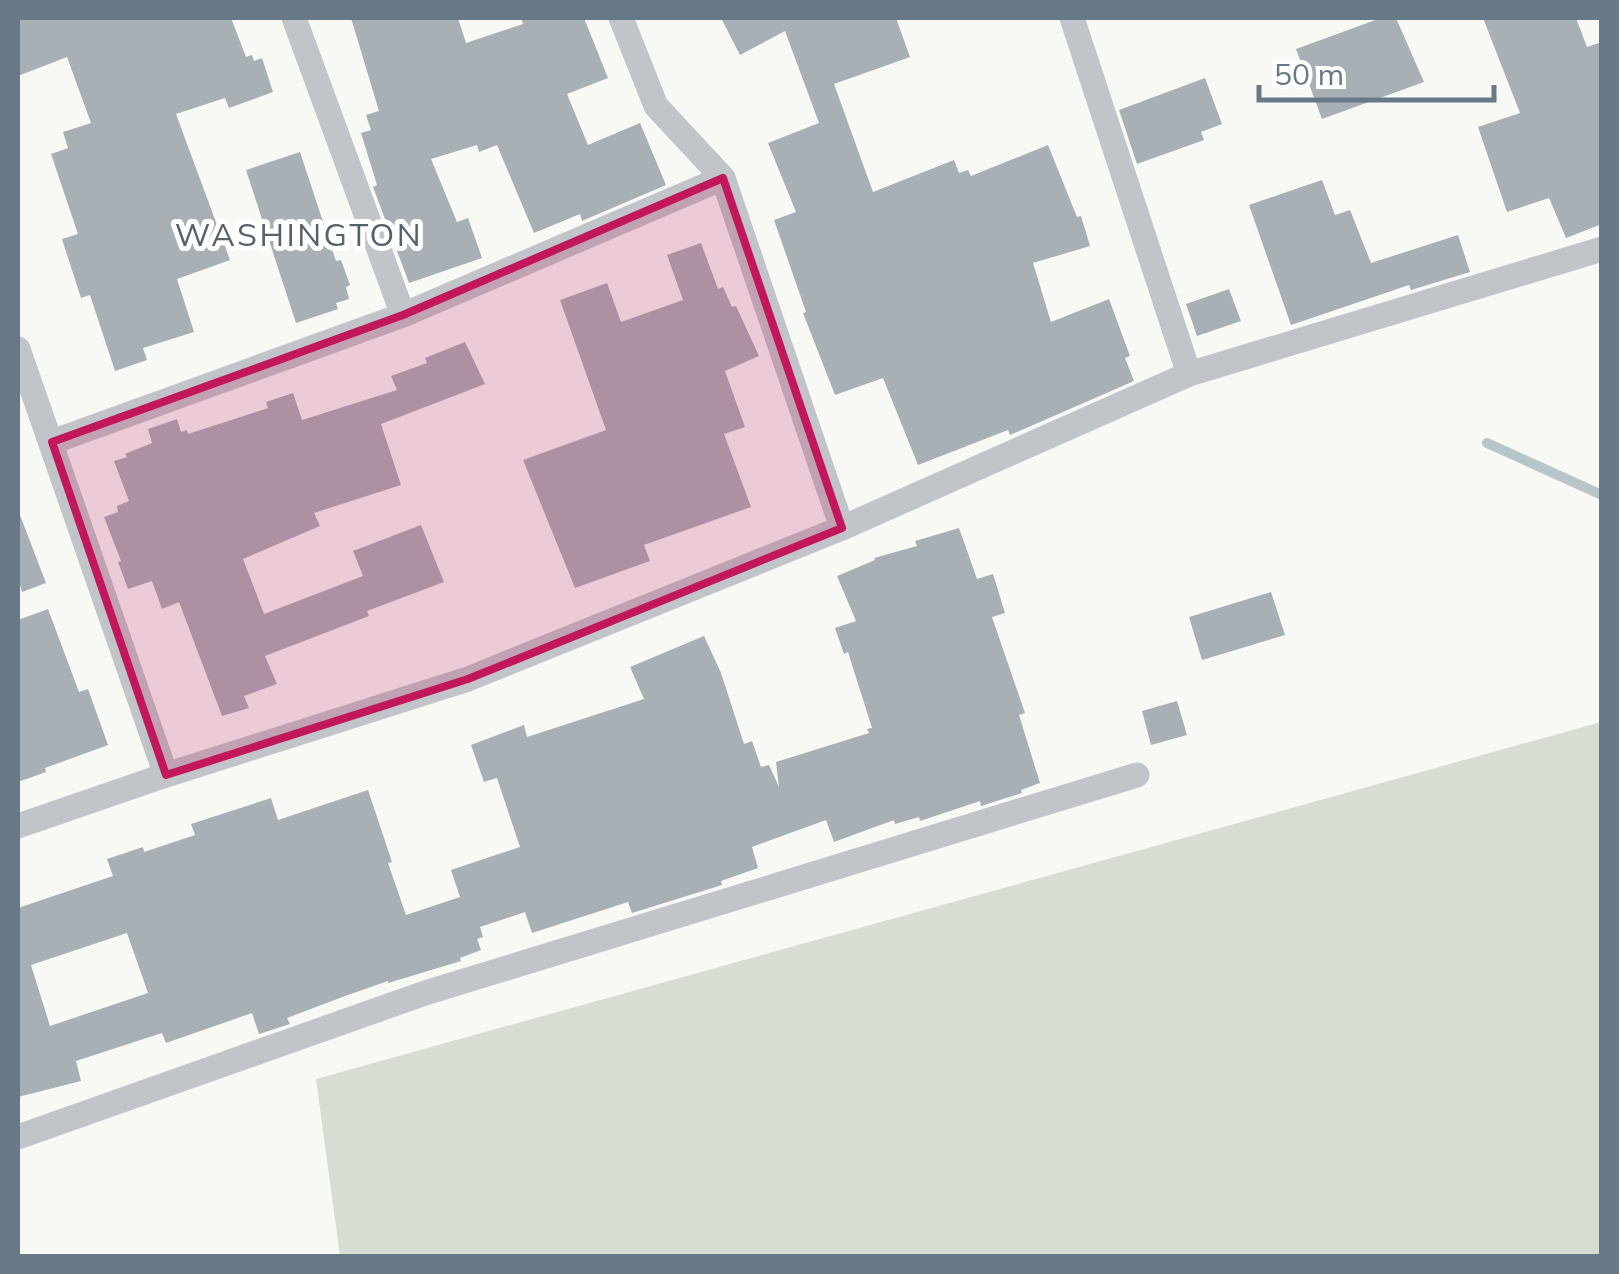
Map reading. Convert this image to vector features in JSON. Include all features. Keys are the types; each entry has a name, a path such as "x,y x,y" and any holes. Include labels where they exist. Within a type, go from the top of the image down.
{"street":[{"path":"294,18 403,314"},
{"path":"621,18 656,106 722,178 842,528"},
{"path":"1072,18 1189,374"},
{"path":"52,442 403,314 722,178"},
{"path":"18,826 166,774 468,679 842,528 1189,374 1602,249"},
{"path":"18,349 166,774"},
{"path":"18,1137 425,993 1137,774"}],"highlighted area":[{"path":"723,178 842,528 468,679 166,775 52,442 403,315"}],"shaded area":[{"path":"1601,722 1601,1256 340,1256 316,1079"}],"building":[{"path":"18,18 231,18 246,57 252,55 254,61 262,58 273,92 229,108 225,98 176,114 230,260 177,279 194,332 143,348 147,360 115,371 90,295 81,298 62,239 78,234 51,154 68,148 63,132 91,123 67,57 18,76"},
{"path":"351,18 458,18 466,43 523,24 521,18 584,18 608,78 567,94 588,145 640,123 666,185 582,221 580,214 534,233 497,145 479,152 477,145 431,159 457,222 468,218 482,258 409,283 373,187 377,185 361,133 371,130 366,115 379,111"},
{"path":"721,18 896,18 910,57 834,84 873,192 954,160 959,173 968,170 971,176 1048,145 1077,217 1081,216 1090,246 1033,263 1051,322 1109,299 1130,356 1125,358 1134,381 1010,435 1008,430 918,465 883,378 835,395 803,313 806,312 774,220 796,212 768,143 819,123 785,31 740,55"},
{"path":"1381,18 1396,18 1424,82 1322,119 1296,49"},
{"path":"1483,18 1576,18 1587,47 1602,42 1602,224 1566,238 1549,198 1507,212 1478,127 1520,113"},
{"path":"1205,78 1222,124 1201,132 1204,140 1137,164 1119,110"},
{"path":"300,152 336,261 341,260 350,285 346,287 349,299 336,303 338,309 296,323 246,170"},
{"path":"1322,180 1335,215 1350,210 1371,263 1458,235 1470,272 1411,290 1409,285 1291,325 1249,205"},
{"path":"701,243 718,289 723,287 732,307 736,306 759,356 725,371 745,427 724,434 751,507 644,545 650,561 575,588 523,460 606,430 560,300 607,283 621,322 683,300 667,255"},
{"path":"1229,289 1241,321 1197,336 1186,304"},
{"path":"465,342 485,384 381,424 401,485 314,513 320,526 243,559 264,614 363,576 353,551 421,525 444,582 265,656 277,684 244,696 249,708 222,716 179,602 162,609 152,581 128,589 104,517 118,512 117,506 129,501 114,461 152,443 148,429 177,419 181,432 187,430 188,434 268,408 266,402 293,393 302,420 397,390 391,376 427,363 425,358"},
{"path":"18,515 46,583 22,592 18,578"},
{"path":"959,528 977,579 993,574 1005,613 992,617 1025,713 1019,715 1040,783 981,806 980,801 920,821 919,817 895,824 894,820 834,842 826,820 752,847 758,868 721,881 722,885 632,913 628,902 532,933 525,912 480,927 483,937 477,939 481,950 460,958 461,961 345,996 287,1018 290,1024 259,1034 252,1013 166,1043 162,1033 76,1061 81,1081 18,1097 18,908 113,876 107,859 195,835 191,824 271,798 278,820 368,790 406,915 460,897 451,870 520,847 497,778 484,782 471,745 524,725 527,737 644,699 630,667 704,636 721,673 744,744 752,741 761,767 769,765 779,787 776,762 869,733 867,729 872,728 848,652 844,654 835,628 856,621 837,576 874,558 917,546 915,541","holes":["127,933 148,993 50,1026 31,965"]},
{"path":"1271,592 1285,635 1202,660 1189,617"},
{"path":"48,609 79,692 88,689 108,745 18,782 18,620"},
{"path":"1177,701 1187,735 1151,745 1142,711"}],"waterway":[{"path":"1487,443 1602,495"}],"district":[{"name":"WASHINGTON","path":"299,234"}]}
